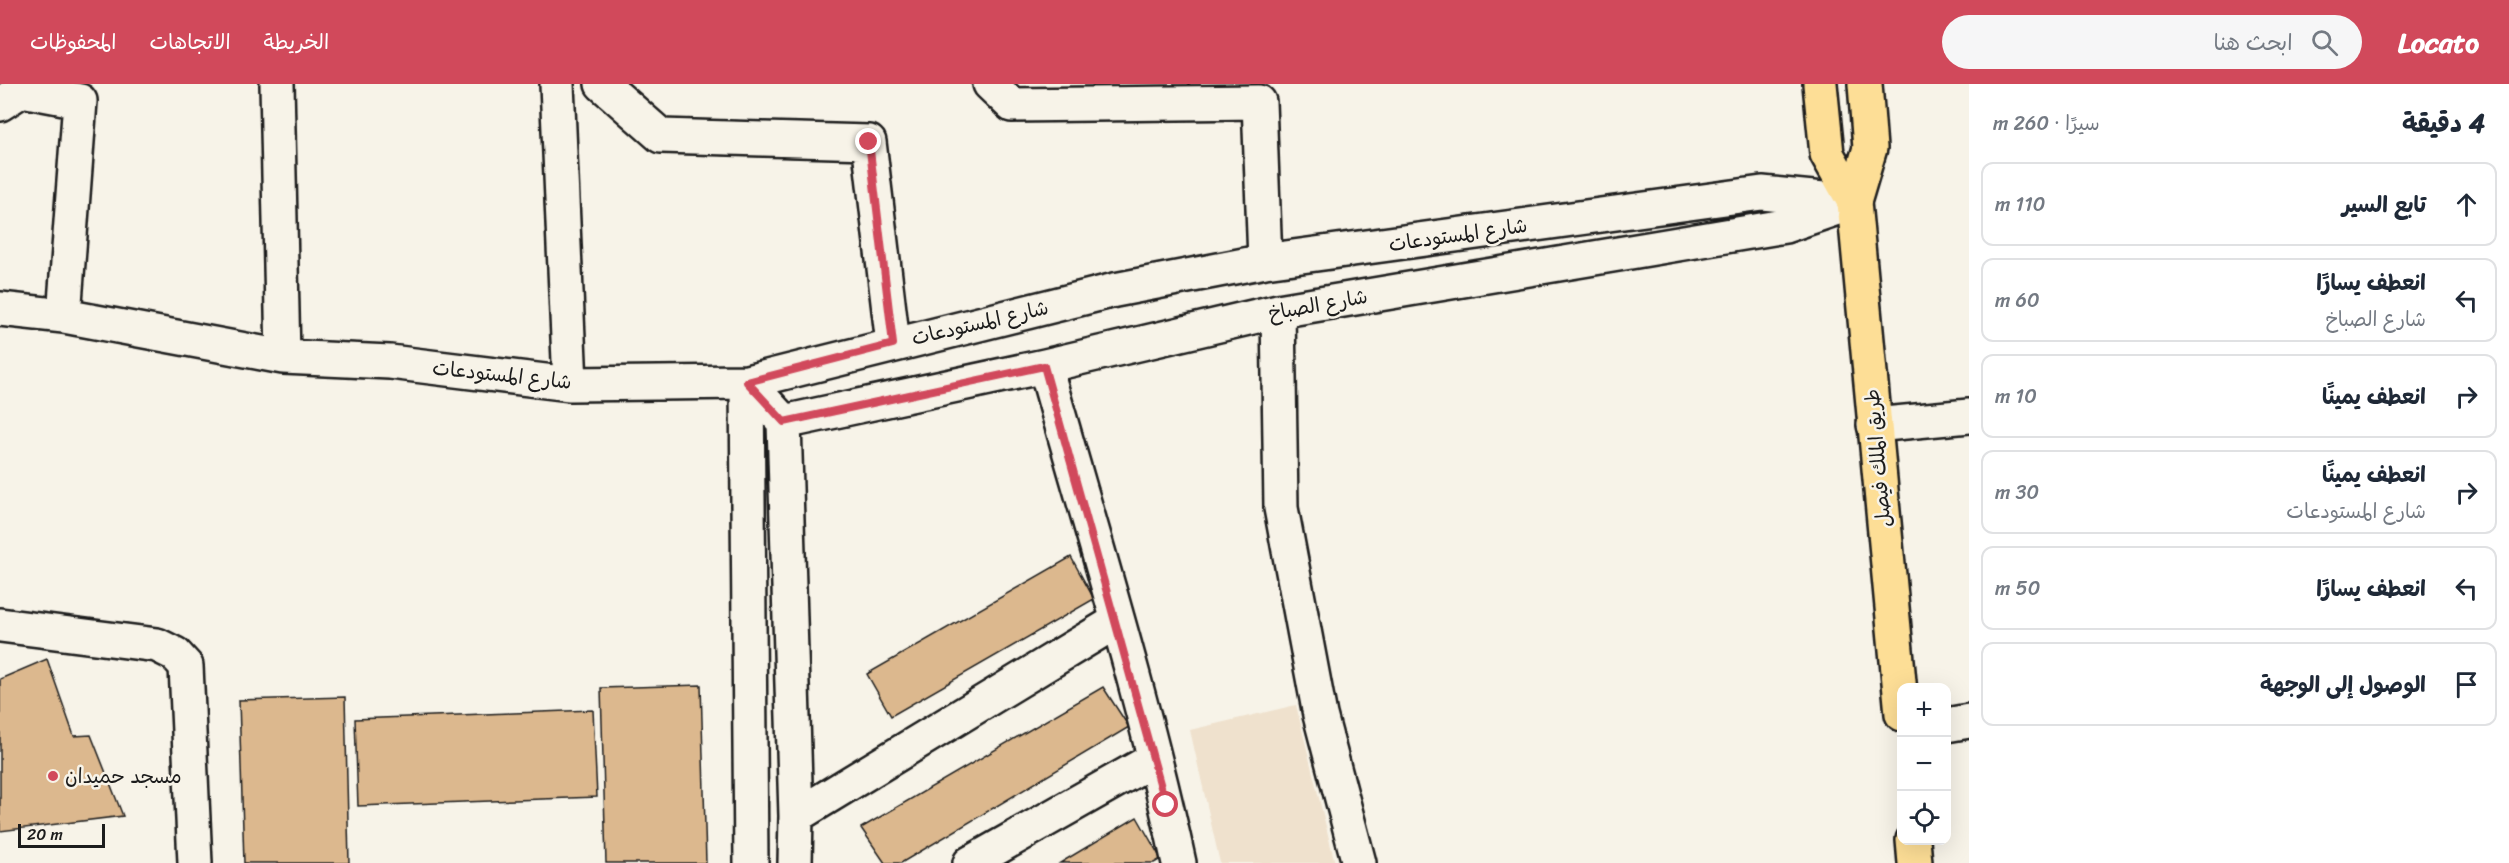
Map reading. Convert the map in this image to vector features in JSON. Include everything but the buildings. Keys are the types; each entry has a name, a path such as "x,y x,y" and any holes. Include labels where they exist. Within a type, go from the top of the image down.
{"main road":[{"name":"طريق الملك فيصل","path":"1820,84 1827,154 1854,202"},
{"name":"طريق الملك فيصل","path":"1865,84 1870,147 1854,202 1899,683"},
{"path":"1913,845 1915,863"}],"street":[{"path":"277,84 283,357"},
{"path":"557,84 570,384"},
{"path":"602,84 661,136 869,142 893,344"},
{"path":"990,84 1012,105 1259,102 1265,261"},
{"path":"0,104 22,90 80,101 64,316"},
{"name":"شارع المستودعات","path":"0,309 64,316 283,357 390,362 570,384 747,382 1115,290 1265,261 1762,193 1854,202"},
{"name":"شارع الصباخ","path":"784,422 1044,366 1278,311 1785,226 1854,202"},
{"path":"1278,311 1281,508 1320,715 1359,863"},
{"path":"1044,366 1117,621 1179,863"},
{"path":"747,382 784,422 796,816 795,863"},
{"path":"747,382 751,863"},
{"path":"1874,425 1969,416"},
{"path":"796,816 1117,621"},
{"path":"0,625 157,645 175,654 186,666 195,863"},
{"path":"1951,724 1969,721"},
{"path":"970,863 1154,759"}],"shaded area":[{"path":"1296,705 1335,863 1220,863 1190,730"}],"place":[{"name":"مسجد حميدان","path":"53,776"}],"route":[{"path":"869,142 893,344 747,382 784,422 1044,366 1117,621 1166,805"}]}
